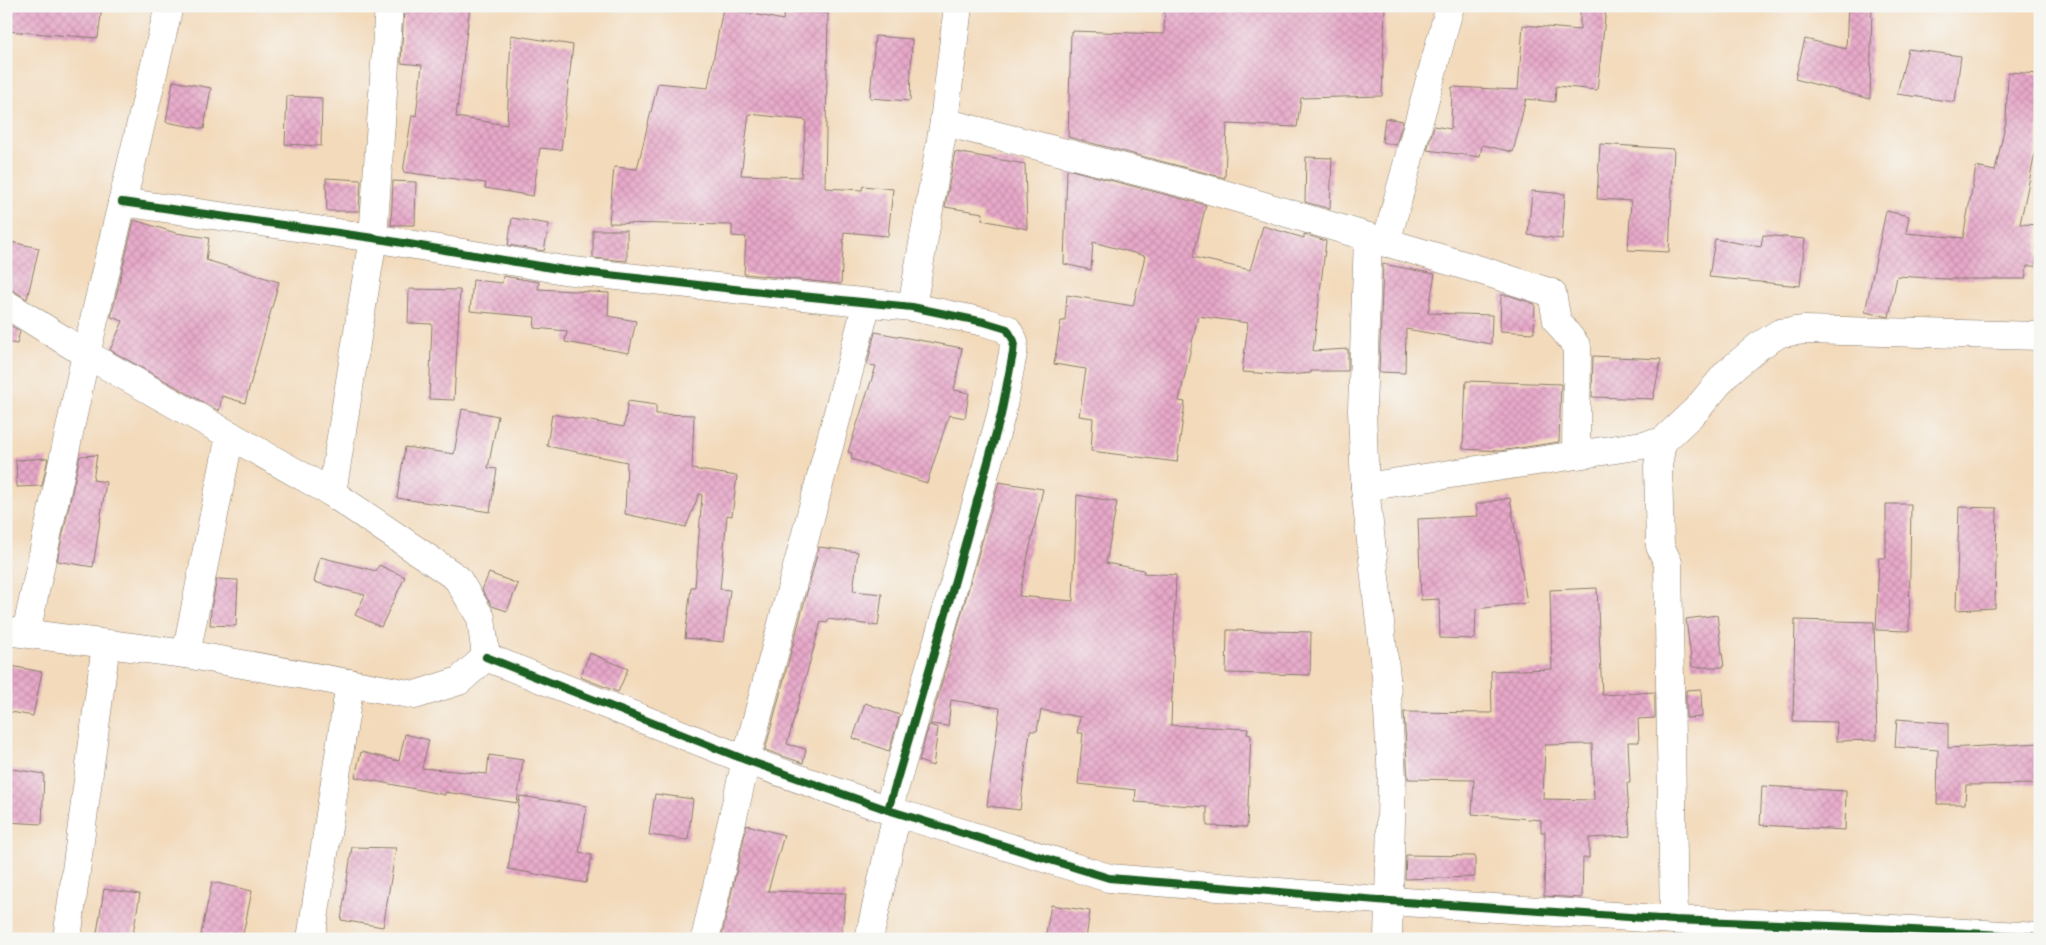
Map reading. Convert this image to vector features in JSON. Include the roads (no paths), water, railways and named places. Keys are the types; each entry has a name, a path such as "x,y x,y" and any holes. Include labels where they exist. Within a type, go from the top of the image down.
{"street":[{"path":"169,6 86,354 16,632 186,654 415,695 459,681 486,657"},
{"path":"332,493 373,238 389,6"},
{"path":"912,307 944,122 958,6"},
{"path":"1388,939 1392,778 1386,677 1365,487 1362,410 1377,240 1450,6"},
{"path":"944,122 1203,188 1552,293 1557,321 1577,347 1576,455"},
{"path":"122,202 373,238 564,270 912,307 984,322 1006,329 1014,341 1014,347 1001,415 893,812 869,939"},
{"path":"705,939 746,760 867,303"},
{"path":"6,304 86,354 332,493 457,578 481,618 486,657"},
{"path":"1365,487 1662,442 1697,409 1727,373 1759,346 1780,333 1804,330 2040,336"},
{"path":"186,654 230,435"},
{"path":"1662,442 1658,466 1660,546 1668,563 1674,920"},
{"path":"67,939 106,644"},
{"path":"486,657 746,760 893,812 1109,878 1390,902 1857,933 2040,937"},
{"path":"311,939 350,683"}]}
